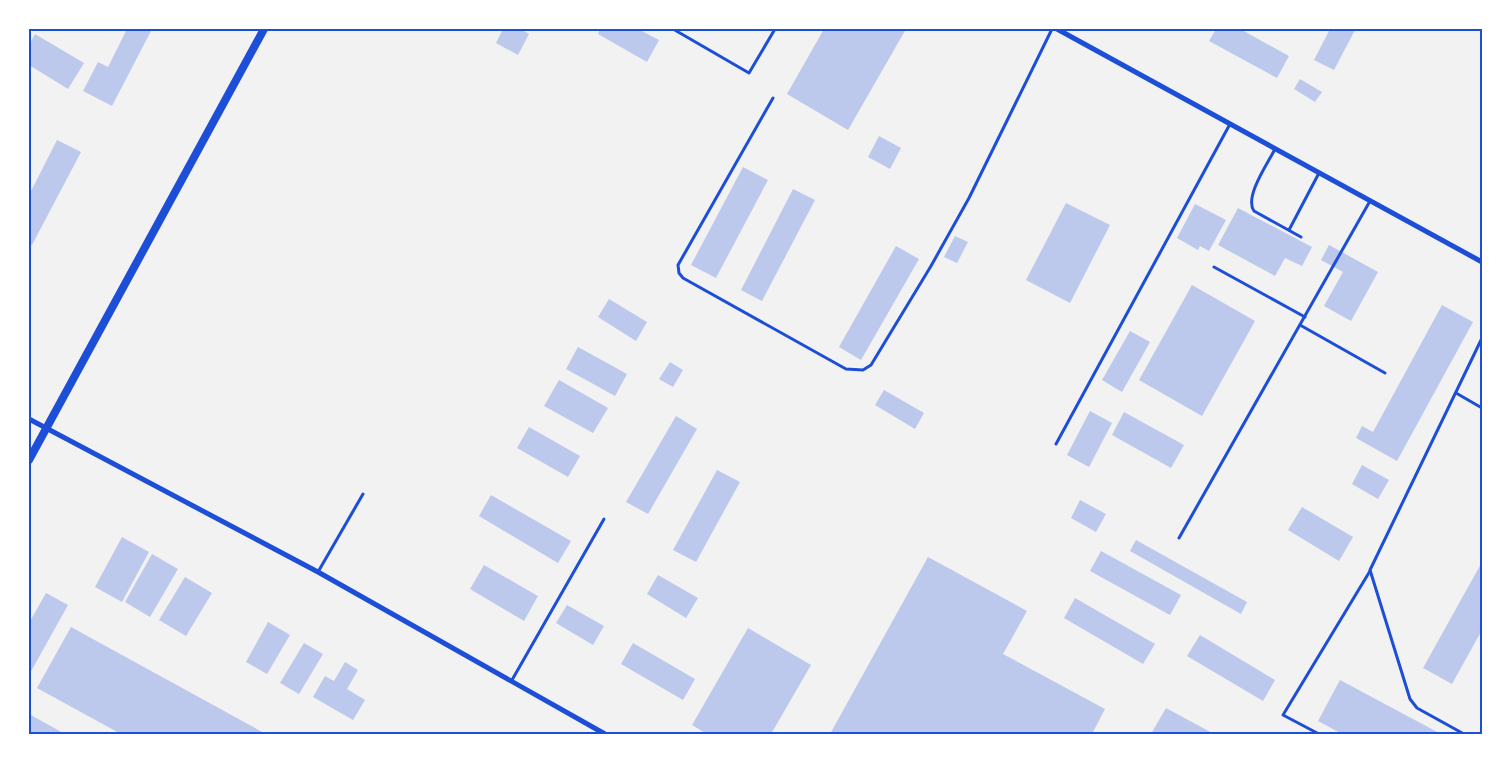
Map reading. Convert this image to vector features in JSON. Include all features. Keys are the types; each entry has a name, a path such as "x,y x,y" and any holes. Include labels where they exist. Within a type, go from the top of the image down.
{"street":[{"path":"29,460 264,29"},
{"path":"1057,29 1482,262"},
{"path":"29,419 318,572 605,734"}],"lane":[{"path":"673,29 749,73 775,29"},
{"path":"774,98 678,265 678,273 683,278 846,369 863,370 871,365 950,232 1052,29"},
{"path":"1056,444 1230,124"},
{"path":"1275,148 1250,201 1254,211 1301,237"},
{"path":"1289,230 1319,173"},
{"path":"1179,538 1371,201"},
{"path":"1214,267 1305,317"},
{"path":"1300,325 1385,373"},
{"path":"1319,734 1283,715 1370,570 1482,338"},
{"path":"1456,393 1482,408"},
{"path":"318,572 363,494"},
{"path":"512,680 604,519"},
{"path":"1370,570 1410,699 1417,708 1464,734"}],"building":[{"path":"127,29 152,29 112,106 83,91 98,62 108,67"},
{"path":"503,29 520,29 529,34 518,55 496,43"},
{"path":"600,29 638,29 659,40 647,62 598,34"},
{"path":"824,29 906,29 848,130 787,94"},
{"path":"1216,29 1240,29 1289,56 1277,78 1209,41"},
{"path":"1330,29 1355,30 1334,70 1314,60"},
{"path":"35,34 84,63 68,89 29,65 29,45"},
{"path":"1300,79 1322,92 1315,102 1294,89"},
{"path":"879,136 901,148 890,169 868,157"},
{"path":"57,140 81,152 32,245 29,243 29,195"},
{"path":"743,167 768,180 716,278 691,265"},
{"path":"793,189 815,200 762,301 741,290"},
{"path":"1066,203 1110,225 1070,303 1026,280"},
{"path":"1195,204 1226,220 1209,251 1200,246 1198,250 1177,238"},
{"path":"1238,208 1312,247 1302,266 1285,258 1275,276 1218,245"},
{"path":"955,236 968,242 957,263 944,257"},
{"path":"1329,245 1378,272 1351,321 1324,306 1343,272 1321,260"},
{"path":"896,246 919,259 861,360 839,347"},
{"path":"1192,285 1255,321 1202,416 1139,380"},
{"path":"609,299 647,322 636,341 598,317"},
{"path":"1442,305 1473,322 1397,461 1356,438 1362,426 1373,432"},
{"path":"1130,331 1150,342 1122,392 1102,380"},
{"path":"578,347 627,374 615,396 566,369"},
{"path":"670,362 683,370 673,387 659,379"},
{"path":"559,380 608,408 593,433 544,406"},
{"path":"884,390 924,413 915,429 875,405"},
{"path":"1090,411 1112,423 1089,467 1067,455"},
{"path":"1124,412 1184,445 1171,468 1112,435"},
{"path":"676,416 697,429 648,514 626,502"},
{"path":"529,427 580,456 568,477 517,448"},
{"path":"1362,465 1389,480 1378,499 1352,484"},
{"path":"717,470 740,482 696,562 673,550"},
{"path":"491,495 571,541 558,563 479,516"},
{"path":"1080,500 1106,514 1096,532 1071,518"},
{"path":"1302,507 1353,537 1339,561 1288,530"},
{"path":"122,537 149,552 122,602 95,587"},
{"path":"1136,540 1247,602 1241,614 1130,551"},
{"path":"1101,551 1181,595 1170,615 1090,571"},
{"path":"152,554 178,569 150,617 125,602"},
{"path":"928,557 1027,611 1003,654 1105,709 1092,734 830,734"},
{"path":"1482,562 1482,630 1452,684 1423,668"},
{"path":"484,565 538,596 524,621 470,589"},
{"path":"658,575 698,598 686,618 647,594"},
{"path":"185,577 212,593 186,636 159,620"},
{"path":"46,593 68,605 29,675 29,623"},
{"path":"1075,598 1155,644 1143,664 1064,618"},
{"path":"567,605 604,626 593,645 556,623"},
{"path":"268,622 290,635 267,674 246,662"},
{"path":"71,627 266,734 121,734 37,688"},
{"path":"748,628 811,665 771,734 707,734 692,725"},
{"path":"1200,635 1275,680 1263,701 1187,656"},
{"path":"304,643 323,654 299,694 280,683"},
{"path":"633,643 695,679 683,700 621,664"},
{"path":"345,662 358,670 347,689 365,700 353,720 313,697 325,676 334,681"},
{"path":"1340,680 1441,734 1342,734 1318,721"},
{"path":"1166,708 1214,734 1151,734"},
{"path":"29,714 65,734 29,734"}]}
